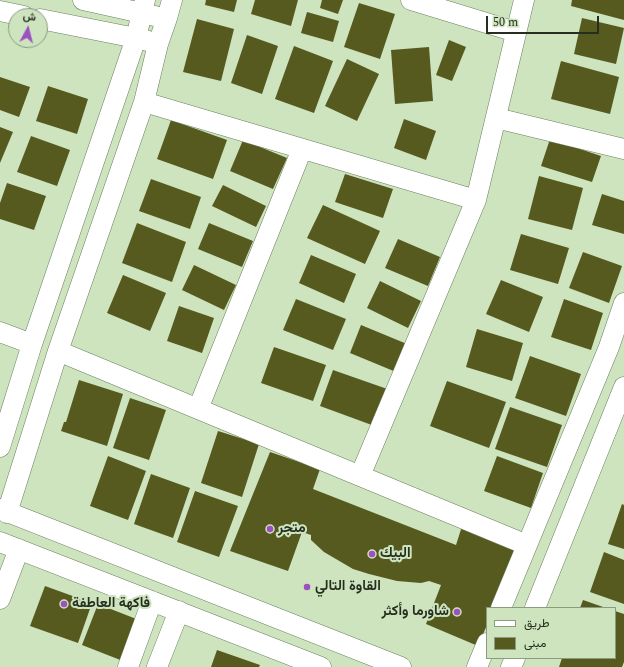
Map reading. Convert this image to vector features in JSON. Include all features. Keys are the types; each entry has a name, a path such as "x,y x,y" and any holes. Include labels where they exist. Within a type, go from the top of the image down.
{"street":[{"path":"83,0 169,9 158,44 144,102 4,511 401,667"},
{"path":"411,0 516,32"},
{"path":"360,476 476,200 524,0"},
{"path":"0,447 32,344 136,38 143,6"},
{"path":"48,21 136,38 158,44"},
{"path":"144,102 476,200"},
{"path":"496,118 624,148"},
{"path":"198,409 302,149"},
{"path":"501,607 609,347 624,303"},
{"path":"0,332 32,344"},
{"path":"58,351 527,545"},
{"path":"535,607 624,387"},
{"path":"0,542 321,667"},
{"path":"0,599 19,550"},
{"path":"128,667 152,601"},
{"path":"157,667 179,612"},
{"path":"477,667 486,645"}],"building":[{"path":"206,0 237,0 234,12 205,5"},
{"path":"255,0 298,0 291,26 251,14"},
{"path":"322,0 343,0 338,14 320,8"},
{"path":"572,0 624,0 624,20 571,6"},
{"path":"359,3 395,14 380,59 344,47"},
{"path":"307,12 339,21 333,42 301,33"},
{"path":"582,18 624,28 616,64 574,54"},
{"path":"197,19 234,29 221,81 183,72"},
{"path":"247,35 278,46 262,94 231,83"},
{"path":"449,40 466,47 452,81 436,75"},
{"path":"294,46 333,61 314,113 275,99"},
{"path":"429,47 433,101 395,104 391,50"},
{"path":"347,59 379,74 357,121 325,106"},
{"path":"561,61 619,77 610,114 551,99"},
{"path":"0,77 30,87 19,117 0,110"},
{"path":"48,86 88,99 77,134 36,121"},
{"path":"404,119 436,131 426,160 394,148"},
{"path":"171,120 227,140 213,179 157,159"},
{"path":"0,127 13,132 0,163"},
{"path":"31,136 70,150 57,186 17,172"},
{"path":"550,139 601,156 592,182 541,166"},
{"path":"243,140 287,158 273,189 230,171"},
{"path":"345,174 393,189 383,218 335,202"},
{"path":"539,176 583,188 572,230 528,219"},
{"path":"151,179 201,197 190,229 139,211"},
{"path":"7,183 46,196 34,230 0,219 0,203"},
{"path":"223,185 266,206 256,227 212,206"},
{"path":"602,194 624,201 624,234 592,225"},
{"path":"323,205 380,231 365,264 307,238"},
{"path":"137,223 186,242 172,282 122,263"},
{"path":"209,223 253,241 242,267 198,249"},
{"path":"521,234 569,248 558,284 510,270"},
{"path":"398,239 440,257 428,286 385,268"},
{"path":"583,252 622,266 609,303 569,288"},
{"path":"311,255 356,274 344,303 299,283"},
{"path":"194,265 236,285 224,310 182,290"},
{"path":"123,275 166,293 150,331 107,313"},
{"path":"501,280 543,297 529,332 486,314"},
{"path":"380,281 421,301 408,328 367,308"},
{"path":"296,299 346,319 333,350 283,330"},
{"path":"564,299 603,313 591,350 551,337"},
{"path":"179,306 214,318 202,353 167,341"},
{"path":"361,325 407,344 396,372 350,353"},
{"path":"477,329 523,343 512,381 466,367"},
{"path":"274,347 326,365 313,401 261,383"},
{"path":"530,356 581,374 566,416 515,398"},
{"path":"333,370 393,391 380,428 320,406"},
{"path":"79,380 123,394 107,446 61,431 64,422 66,422"},
{"path":"447,381 506,402 489,448 430,426"},
{"path":"130,398 166,410 149,460 113,448"},
{"path":"510,407 562,425 547,467 495,449"},
{"path":"218,431 259,444 242,497 201,483"},
{"path":"270,452 320,469 313,489 456,545 463,523 519,547 494,607 486,607 486,627 478,646 426,624 441,585 429,581 421,583 397,581 353,569 324,552 311,540 311,535 302,532 288,571 230,551"},
{"path":"108,456 146,471 128,520 90,506"},
{"path":"497,456 543,473 531,508 484,491"},
{"path":"151,474 190,488 173,538 134,524"},
{"path":"195,491 238,506 219,557 177,542"},
{"path":"622,504 624,505 624,549 608,544"},
{"path":"604,552 624,560 624,604 590,592"},
{"path":"45,586 92,603 78,643 30,626"},
{"path":"583,600 603,607 580,607"},
{"path":"98,604 144,622 128,663 82,645"},
{"path":"616,611 624,614 624,662 622,667 559,667 562,659 616,659"},
{"path":"217,650 260,665 259,667 211,667"}],"place":[{"name":"متجر","path":"270,529"},
{"name":"البيك","path":"372,554"},
{"name":"القاوة التالي","path":"307,587"},
{"name":"فاكهة العاطفة","path":"64,604"},
{"name":"شاورما وأكثر","path":"457,612"}]}
